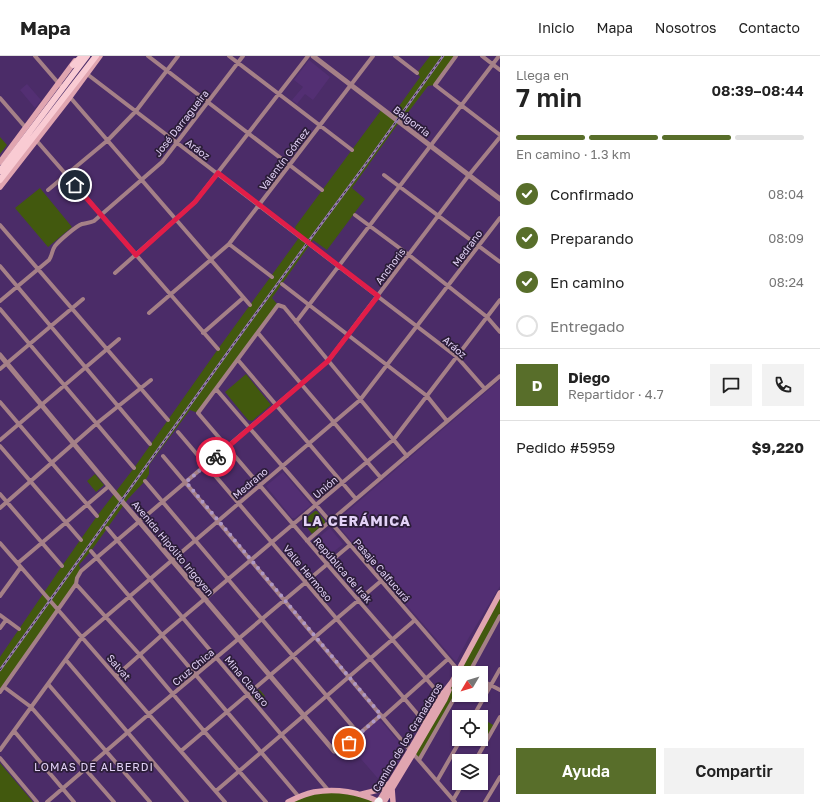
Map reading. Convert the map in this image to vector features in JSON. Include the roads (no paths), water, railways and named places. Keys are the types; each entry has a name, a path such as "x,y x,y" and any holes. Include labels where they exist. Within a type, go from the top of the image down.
{"main road":[{"path":"0,171 61,86 73,64 81,56"},
{"path":"0,162 26,128 87,56"},
{"path":"0,180 43,131 96,56"},
{"path":"0,187 68,95 87,74 100,56"},
{"name":"Camino de los Granaderos","path":"460,666 500,593"},
{"name":"Camino de los Granaderos","path":"380,802 412,752 452,682"},
{"name":"Camino de los Granaderos","path":"412,752 426,724 443,698"},
{"path":"359,794 372,792 391,786 393,802"},
{"path":"288,802 299,797 328,790 359,794 380,802"}],"street":[{"path":"35,56 250,305"},
{"path":"148,56 322,190"},
{"path":"48,190 108,140 136,111 178,56"},
{"path":"229,56 352,150"},
{"name":"José Darragueira","path":"0,301 49,260 55,246 71,231 81,224 94,221 162,162 243,56"},
{"path":"115,273 195,202 308,56"},
{"name":"Baigorria","path":"314,56 500,199"},
{"name":"Valentín Gómez","path":"149,313 228,244 373,56"},
{"path":"394,56 417,73"},
{"path":"456,56 435,85 500,136"},
{"path":"482,56 500,70"},
{"path":"296,322 499,56"},
{"name":"Aráoz","path":"87,74 457,357 485,389"},
{"path":"0,98 26,128"},
{"name":"Anchoris","path":"0,692 59,610 76,584 81,571 328,361 438,215 500,136"},
{"path":"34,140 218,349"},
{"path":"384,175 500,262"},
{"path":"355,215 409,255 487,317 500,332"},
{"name":"Medrano","path":"0,750 82,637 360,400 500,218"},
{"path":"0,224 168,420"},
{"path":"228,244 272,277"},
{"path":"0,266 150,444"},
{"path":"282,284 427,396 448,421"},
{"path":"203,333 243,298"},
{"path":"0,369 83,299"},
{"name":"Unión","path":"116,676 183,617 394,439 500,300"},
{"path":"216,389 278,305 284,307 407,456"},
{"path":"0,309 134,468"},
{"path":"258,333 381,478"},
{"path":"0,440 119,339"},
{"name":"Avenida Hipólito Irigoyen","path":"0,355 108,486 334,751"},
{"path":"238,360 356,499"},
{"path":"307,541 500,376"},
{"path":"0,508 96,424 151,380"},
{"name":"República de Irak","path":"216,389 198,413 326,564 443,698"},
{"name":"Pasaje Calfucurá","path":"216,389 454,666"},
{"path":"0,402 98,516"},
{"name":"Valle Hermoso","path":"178,432 426,724"},
{"path":"0,446 81,540"},
{"path":"163,456 454,801 459,790"},
{"path":"144,481 360,734"},
{"path":"18,563 108,486"},
{"path":"0,494 62,566"},
{"name":"Mina Clavero","path":"107,528 328,790"},
{"name":"Salvat","path":"0,543 225,802"},
{"name":"Cruz Chica","path":"47,802 350,545"},
{"path":"91,551 299,797"},
{"path":"0,596 21,567"},
{"path":"181,751 381,581"},
{"path":"76,584 140,655 204,732 266,802"},
{"path":"0,615 18,629"},
{"path":"473,666 500,616"},
{"path":"0,628 6,620"},
{"path":"216,791 415,620"},
{"path":"334,751 338,752 404,698 448,659"},
{"path":"66,660 187,802"},
{"path":"477,710 500,669"},
{"path":"48,684 150,802"},
{"path":"488,684 500,690"},
{"path":"4,687 31,707 114,802"},
{"path":"419,760 452,702"},
{"path":"479,754 500,717"},
{"path":"14,731 74,802"},
{"path":"437,781 457,746"},
{"path":"0,758 37,802"},
{"path":"486,802 500,777"}],"railway":[{"path":"0,670 233,345 443,56"}],"district":[{"name":"LA CERÁMICA","path":"357,520"},
{"name":"LOMAS DE ALBERDI","path":"94,766"}]}
